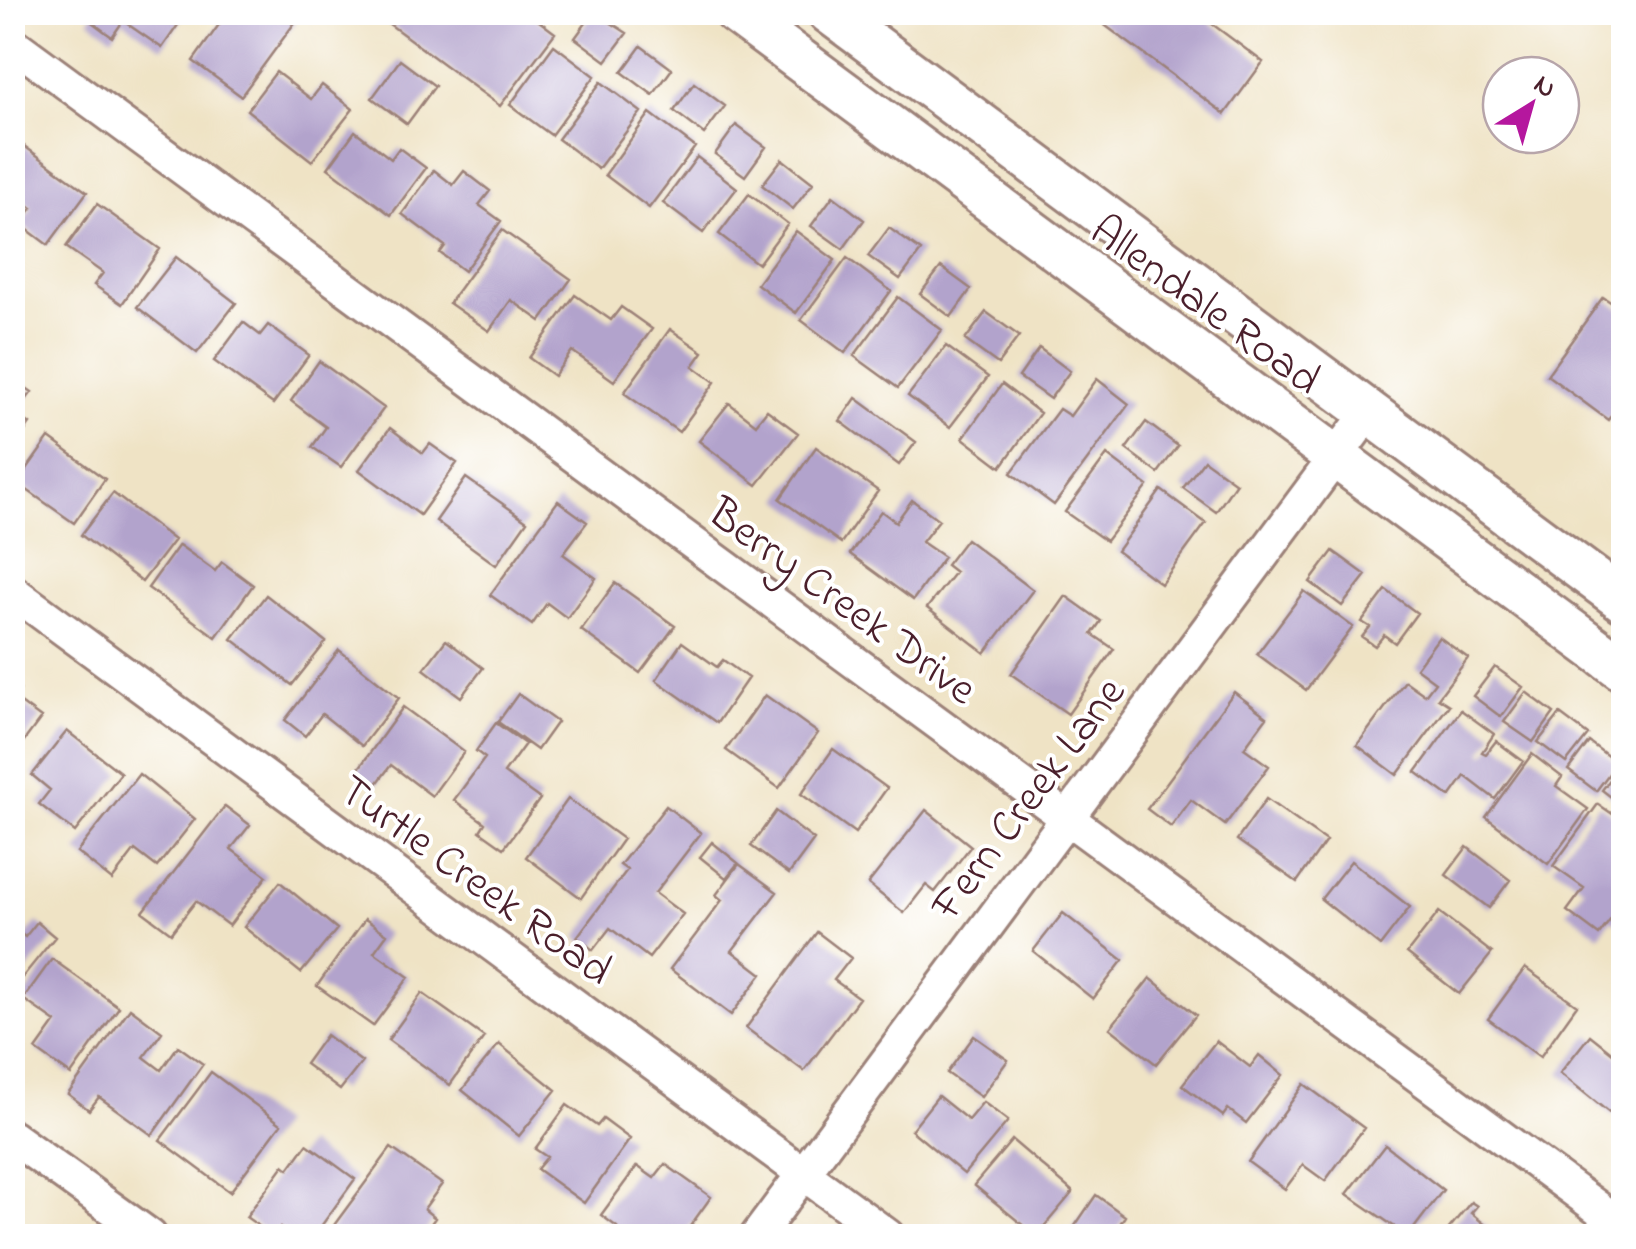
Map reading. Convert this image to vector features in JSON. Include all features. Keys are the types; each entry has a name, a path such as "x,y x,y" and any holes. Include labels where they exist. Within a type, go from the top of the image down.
{"main road":[{"name":"Allendale Road","path":"734,12 1020,228 1624,670"},
{"name":"Allendale Road","path":"829,12 1624,600"},
{"path":"1020,228 1055,182"}],"street":[{"name":"Berry Creek Drive","path":"12,42 1624,1227"},
{"name":"Fern Creek Lane","path":"757,1236 1369,412"},
{"name":"Turtle Creek Road","path":"12,591 888,1236"},
{"path":"12,1136 150,1236"}],"building":[{"path":"94,12 187,12 162,48 123,21 112,37 89,20"},
{"path":"228,12 284,12 296,21 241,96 193,61"},
{"path":"373,12 527,12 555,33 500,106"},
{"path":"594,12 627,33 606,61 575,38"},
{"path":"1087,12 1196,12 1263,62 1225,114"},
{"path":"554,45 595,76 551,135 510,105"},
{"path":"641,46 672,69 653,95 622,72"},
{"path":"400,60 435,86 407,124 372,98"},
{"path":"276,72 311,99 322,85 353,109 312,161 247,110"},
{"path":"601,82 641,112 598,169 558,139"},
{"path":"694,83 725,106 704,134 674,111"},
{"path":"650,113 695,147 649,208 605,175"},
{"path":"736,125 766,147 745,176 715,154"},
{"path":"355,131 391,159 399,148 426,168 391,215 328,168"},
{"path":"20,143 87,192 48,245 20,224 32,208 15,195 12,200 12,153"},
{"path":"697,157 737,188 703,233 663,203"},
{"path":"782,159 813,183 793,209 762,185"},
{"path":"434,170 453,185 464,171 490,191 479,205 501,221 464,271 440,253 445,246 402,214"},
{"path":"749,194 788,224 758,264 719,234"},
{"path":"833,196 864,220 843,249 811,226"},
{"path":"97,204 160,249 122,304 94,285 103,273 66,247"},
{"path":"889,228 921,251 900,279 868,256"},
{"path":"502,230 571,279 541,321 511,300 489,331 449,303"},
{"path":"796,231 835,260 796,313 757,284"},
{"path":"176,257 236,303 197,353 137,307"},
{"path":"847,258 891,291 845,353 801,320"},
{"path":"941,267 971,289 951,317 920,294"},
{"path":"575,295 611,320 621,307 652,329 614,381 572,351 554,376 529,358"},
{"path":"898,297 942,330 898,388 854,356"},
{"path":"1603,297 1624,311 1620,349 1624,399 1608,420 1547,375"},
{"path":"986,312 1019,336 998,364 965,340"},
{"path":"243,322 260,335 268,325 309,355 273,404 214,361"},
{"path":"670,329 703,352 693,366 715,382 679,432 624,393"},
{"path":"946,346 988,377 950,427 908,396"},
{"path":"1039,348 1070,371 1050,399 1019,377"},
{"path":"319,361 384,408 341,467 312,447 326,427 291,401"},
{"path":"12,378 32,392 16,413 30,424 12,449"},
{"path":"1097,379 1129,404 1054,505 1011,473 1059,409 1070,416"},
{"path":"1002,384 1040,413 1001,467 963,438"},
{"path":"856,398 916,442 899,465 840,421"},
{"path":"729,403 756,424 767,410 798,433 757,485 699,441"},
{"path":"1146,422 1178,446 1158,473 1126,449"},
{"path":"390,428 423,453 430,444 457,463 420,515 359,470"},
{"path":"49,438 105,479 74,523 17,483"},
{"path":"816,447 878,491 841,543 780,499"},
{"path":"1107,455 1148,486 1106,541 1065,512"},
{"path":"1204,460 1236,483 1216,512 1183,488"},
{"path":"466,478 527,521 496,565 436,521"},
{"path":"1161,490 1206,523 1161,584 1117,551"},
{"path":"113,493 174,540 142,582 81,535"},
{"path":"912,500 939,520 922,542 944,557 913,600 850,554 881,511 896,522"},
{"path":"558,501 587,522 563,554 596,578 567,618 547,603 532,625 490,595"},
{"path":"966,539 1033,590 985,653 927,608 955,572 946,565"},
{"path":"179,545 215,571 222,562 253,585 216,637 148,588"},
{"path":"1333,551 1366,575 1342,606 1310,582"},
{"path":"615,583 675,626 640,673 581,630"},
{"path":"1386,590 1417,613 1395,643 1384,635 1375,646 1362,637 1370,627 1362,622"},
{"path":"1304,591 1353,627 1306,690 1257,654"},
{"path":"266,595 326,642 292,685 232,639"},
{"path":"1066,596 1101,621 1092,634 1114,649 1068,714 1011,674"},
{"path":"1439,637 1468,658 1438,698 1449,705 1397,775 1357,745 1405,681 1425,695 1435,682 1416,668"},
{"path":"446,640 483,668 461,697 424,669"},
{"path":"682,642 717,667 723,660 748,678 717,723 656,680"},
{"path":"339,650 399,698 362,746 322,714 305,736 285,720"},
{"path":"1495,667 1523,687 1501,717 1473,696"},
{"path":"12,684 20,690 14,698 41,718 12,757"},
{"path":"1234,692 1267,717 1244,748 1269,766 1225,825 1191,800 1171,827 1147,809"},
{"path":"1526,692 1554,713 1533,742 1504,722"},
{"path":"518,694 557,722 537,750 498,722"},
{"path":"765,695 818,733 779,788 726,750"},
{"path":"403,707 464,752 432,796 391,765 376,785 357,771"},
{"path":"1461,710 1494,734 1482,752 1486,754 1496,741 1523,761 1495,799 1465,776 1450,797 1416,772"},
{"path":"1560,714 1588,735 1566,763 1538,742"},
{"path":"496,723 525,744 504,773 540,799 504,848 480,831 485,823 454,800 485,758 476,751"},
{"path":"67,731 121,773 75,832 39,804 50,790 32,775"},
{"path":"1589,742 1617,763 1596,791 1568,770"},
{"path":"833,749 887,788 855,833 801,794"},
{"path":"1532,754 1562,777 1556,786 1588,809 1548,864 1486,817"},
{"path":"1624,761 1624,807 1602,790"},
{"path":"139,774 195,819 157,867 135,850 112,880 77,852"},
{"path":"568,799 623,839 581,898 526,857"},
{"path":"1266,799 1326,841 1297,882 1237,840"},
{"path":"1598,804 1624,822 1624,928 1611,919 1599,935 1567,911 1584,888 1553,866"},
{"path":"225,806 250,825 231,849 267,876 229,926 196,901 171,933 143,912"},
{"path":"666,806 701,833 655,893 683,914 649,958 610,928 593,950 577,937 627,870 620,865"},
{"path":"926,810 971,846 935,892 926,885 904,913 868,884"},
{"path":"776,811 814,840 789,874 751,846"},
{"path":"712,842 738,863 726,878 700,857"},
{"path":"1467,847 1510,880 1489,908 1446,875"},
{"path":"1351,861 1410,907 1380,946 1321,899"},
{"path":"739,864 777,892 732,951 762,974 731,1015 670,969 722,900 716,895"},
{"path":"280,882 337,929 301,973 244,927"},
{"path":"1439,912 1492,953 1459,994 1407,953"},
{"path":"1063,913 1123,960 1093,999 1033,951"},
{"path":"365,919 387,934 374,952 409,977 373,1026 317,986"},
{"path":"37,922 55,937 12,990 12,927 25,937"},
{"path":"817,932 851,958 834,980 859,998 804,1071 746,1028"},
{"path":"52,959 119,1007 71,1075 36,1050 56,1022 23,999"},
{"path":"1525,968 1577,1005 1540,1057 1488,1019"},
{"path":"1150,978 1196,1015 1156,1064 1110,1028"},
{"path":"422,993 484,1037 450,1085 388,1040"},
{"path":"130,1008 162,1032 144,1057 161,1070 178,1046 203,1064 152,1135 99,1097 89,1110 68,1094"},
{"path":"326,1035 362,1062 340,1090 305,1064"},
{"path":"1590,1035 1624,1062 1624,1103 1613,1116 1560,1073"},
{"path":"974,1036 1008,1060 981,1097 947,1073"},
{"path":"1216,1041 1250,1067 1259,1055 1283,1075 1246,1123 1228,1109 1223,1116 1182,1085"},
{"path":"499,1044 556,1090 519,1136 462,1090"},
{"path":"211,1072 281,1124 230,1192 160,1140"},
{"path":"1304,1084 1364,1128 1325,1181 1303,1165 1285,1189 1248,1162"},
{"path":"938,1096 968,1120 983,1102 1008,1121 964,1174 911,1130"},
{"path":"567,1105 597,1126 603,1119 630,1139 584,1203 537,1169 547,1157 535,1149"},
{"path":"1012,1140 1073,1192 1036,1236 974,1185"},
{"path":"307,1144 355,1179 314,1236 291,1236 280,1228 273,1236 246,1217 284,1165 289,1169"},
{"path":"1385,1145 1443,1190 1408,1236 1347,1194"},
{"path":"391,1148 442,1184 424,1209 435,1218 422,1236 326,1236"},
{"path":"665,1164 711,1197 683,1236 610,1236 617,1227 601,1215 637,1166 654,1178"},
{"path":"1096,1195 1125,1216 1116,1230 1125,1236 1068,1236"},
{"path":"1471,1202 1477,1206 1471,1213 1499,1236 1443,1236"}]}
